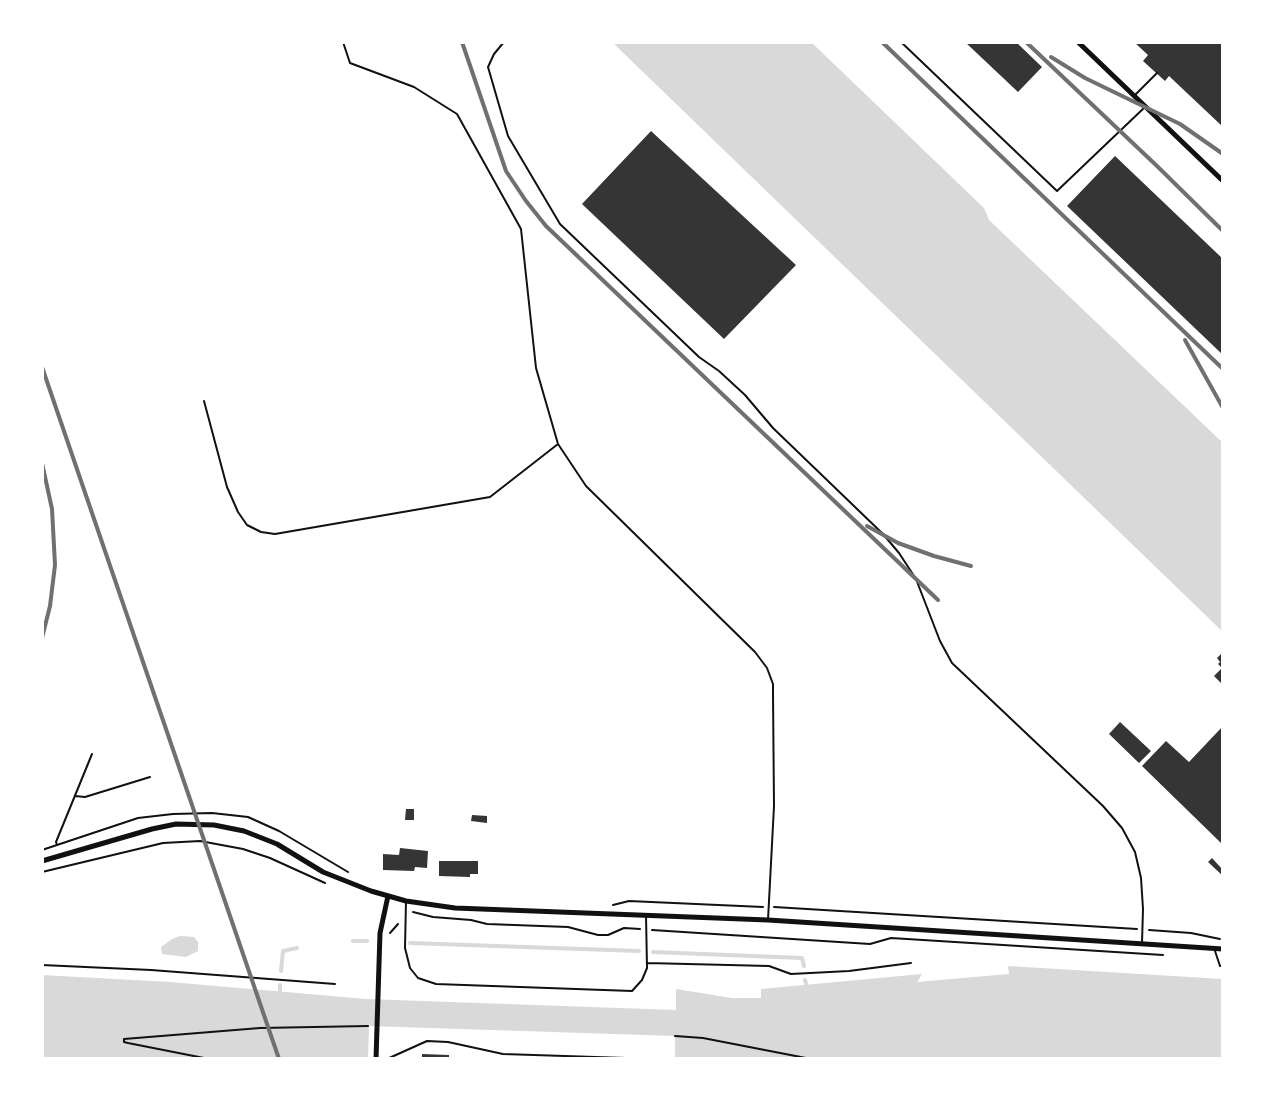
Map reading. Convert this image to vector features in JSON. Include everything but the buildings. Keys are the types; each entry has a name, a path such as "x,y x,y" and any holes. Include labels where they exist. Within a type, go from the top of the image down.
{"street":[{"path":"1078,42 1223,181"},
{"path":"42,861 152,829 176,824 214,825 244,831 277,844 323,872 406,902 455,908 768,920 1223,949"},
{"path":"376,1059 380,933 388,896"}],"lane":[{"path":"343,42 350,63 414,87 458,114 521,229 536,368 558,444 586,486 755,652 767,668 772,684 774,806 768,920"},
{"path":"504,42 494,54 488,67 508,136 560,224 699,357 719,371 745,395 773,428 845,496 899,553 916,579 939,641 952,663 1103,806 1122,828 1135,852 1141,878 1142,943"},
{"path":"901,42 1057,191 1145,107"},
{"path":"1134,96 1157,74"},
{"path":"204,401 227,488 238,512 247,525 261,532 275,534 490,497 558,444"},
{"path":"406,902 405,948 410,968 418,978 435,984 632,991 642,980 647,963 645,915"},
{"path":"1214,948 1220,966 1223,966"},
{"path":"647,963 769,966 791,974 849,971 911,963"},
{"path":"42,965 150,970 335,984"},
{"path":"387,1059 427,1041 448,1041 502,1054 626,1058"}],"path":[{"path":"57,845 56,842 92,754"},
{"path":"75,796 86,797 150,777"},
{"path":"42,850 138,818 212,813 248,817 279,831 352,874"},
{"path":"42,872 164,843 200,841 243,849 270,858 316,881 326,883"},
{"path":"608,906 629,901 769,907 1142,929 1191,933 1223,940"},
{"path":"388,936 397,924 414,918 416,913 433,918 471,920 487,924 568,927 598,935 608,935 624,928 870,944 891,938 1170,954"},
{"path":"209,1059 128,1043 124,1042 124,1039 261,1028 368,1026"},
{"path":"675,1036 703,1038 811,1059"}],"shaded area":[{"path":"612,42 811,42 984,208 989,220 1223,443 1223,632"},
{"path":"180,936 194,937 198,942 198,951 186,957 162,954 161,947"},
{"path":"1008,966 1223,979 1223,1059 675,1059 675,1036 369,1026 368,1059 42,1059 42,975 170,982 366,999 676,1010 676,989 732,998 761,998 761,989 922,974 917,982 1009,974"}],"waterway":[{"path":"353,941 367,941"},
{"path":"410,943 639,951"},
{"path":"281,971 283,951 297,948"},
{"path":"653,952 802,958 804,966"},
{"path":"805,980 806,984"},
{"path":"280,985 280,992"}],"railway":[{"path":"462,42 506,171 546,226 938,600"},
{"path":"882,42 1223,369"},
{"path":"1026,42 1223,231"},
{"path":"1051,57 1085,78 1180,124 1223,154"},
{"path":"1185,340 1223,408"},
{"path":"42,367 279,1059"},
{"path":"42,463 52,509 55,565 50,606 42,638"},
{"path":"867,526 898,543 971,566"}]}
